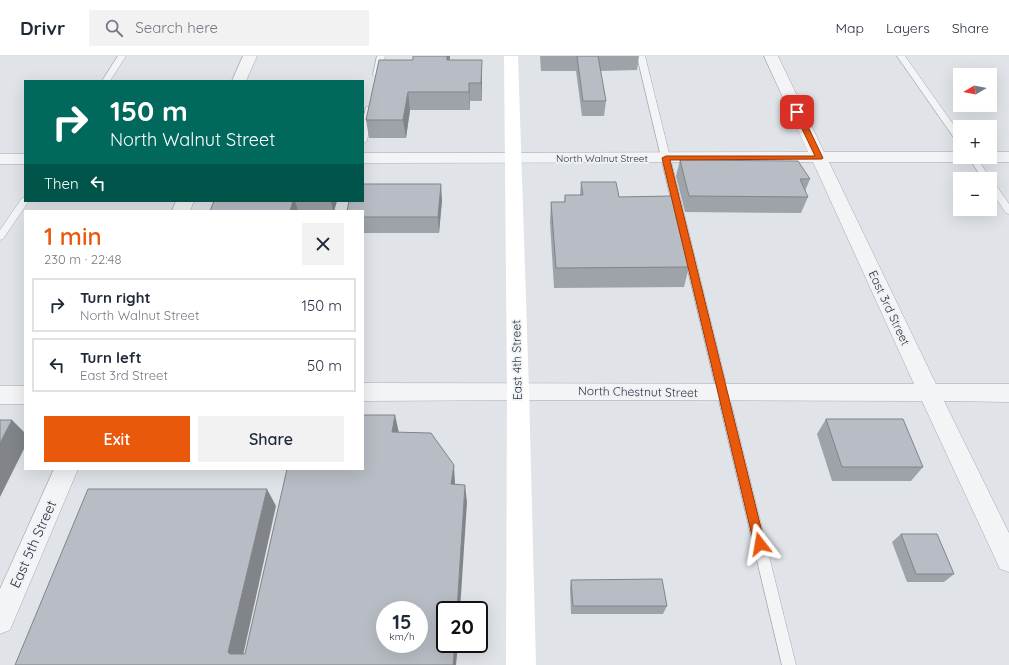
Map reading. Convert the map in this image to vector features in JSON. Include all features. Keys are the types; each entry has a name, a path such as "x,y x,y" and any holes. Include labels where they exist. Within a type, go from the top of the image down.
{"main road":[{"name":"East 4th Street","path":"511,56 518,391 521,665"}],"street":[{"path":"239,80 250,56"},
{"name":"East 3rd Street","path":"771,56 1009,560"},
{"name":"North Walnut Street","path":"364,158 953,157"},
{"name":"North Walnut Street","path":"997,158 1009,158"},
{"path":"0,159 24,159"},
{"name":"North Chestnut Street","path":"364,392 518,391 1009,393"},
{"path":"0,395 24,395"},
{"name":"East 5th Street","path":"0,620 66,470"}],"lane":[{"path":"107,80 122,56"},
{"path":"374,87 381,56"},
{"path":"641,56 789,665"},
{"path":"901,56 953,130"},
{"path":"364,136 371,102"},
{"path":"997,193 1009,211"},
{"path":"0,237 24,201"}],"building":[{"path":"413,56 447,56 447,60 482,60 481,83 469,83 469,92 408,92 403,120 366,120 379,60 413,60"},
{"path":"577,56 598,56 606,101 583,101"},
{"path":"680,160 798,161 810,179 800,179 808,197 689,196"},
{"path":"581,182 616,182 619,197 672,196 689,267 556,268 551,202 565,202 565,195 583,195"},
{"path":"364,184 441,184 438,217 364,217 364,210 347,210 349,202 364,202"},
{"path":"214,202 293,202 290,210 210,210"},
{"path":"364,415 395,415 392,432 431,433 454,465 451,484 465,485 458,601 436,601 436,653 454,653 453,665 15,665 88,489 267,489 228,652 230,654 245,654 287,470 364,470"},
{"path":"826,419 903,419 923,467 842,467"},
{"path":"0,420 12,420 0,443"},
{"path":"901,534 937,534 954,574 916,574"},
{"path":"662,579 667,606 573,606 571,580"}],"route":[{"path":"760,544 666,158 819,158 797,112"}]}
